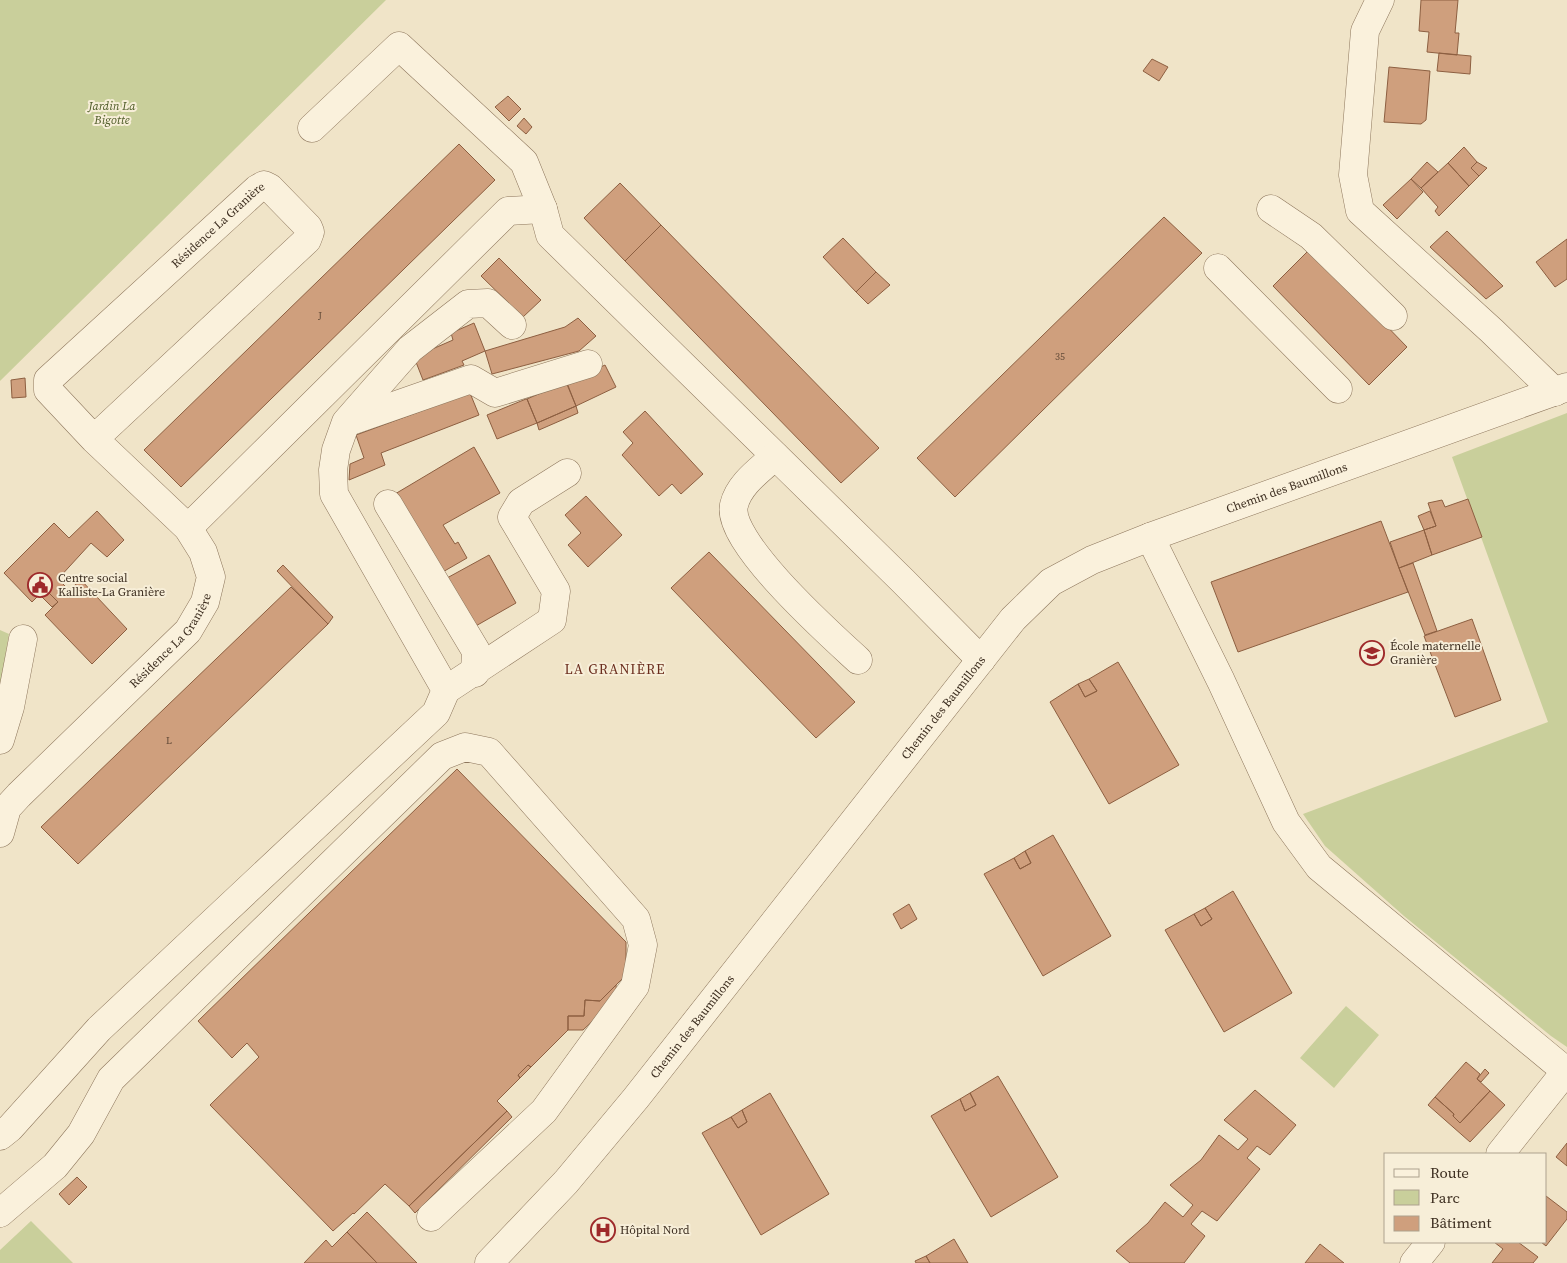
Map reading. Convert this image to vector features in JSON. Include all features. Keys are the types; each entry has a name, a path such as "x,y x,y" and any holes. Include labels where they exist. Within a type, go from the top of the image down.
{"street":[{"path":"1380,0 1365,32 1353,175 1360,210 1492,331 1561,390"},
{"path":"312,128 399,46 524,162 543,209 550,235 981,660"},
{"name":"Résidence La Granière","path":"0,833 7,808 19,795 188,631 205,602 211,577 203,552 188,528 94,439 48,390 48,380 257,189 264,186 270,188 308,227 310,232 307,240 94,439"},
{"path":"188,528 508,211 543,209"},
{"path":"1270,209 1311,236 1393,316"},
{"path":"1218,268 1338,389"},
{"path":"446,690 334,494 333,470 336,450 346,422 410,349 468,304 488,303 512,325"},
{"path":"346,422 471,379 495,393 588,364"},
{"name":"Chemin des Baumillons","path":"489,1263 566,1182 636,1098 1013,619 1051,582 1092,560 1150,538 1561,390"},
{"path":"775,456 742,488 733,506 738,528 772,574 804,610 858,660"},
{"path":"0,1136 10,1128 99,1029 436,713 446,690 475,673 552,620 556,591 512,517 521,502 567,473"},
{"path":"388,504 476,651 475,673"},
{"path":"1150,538 1221,681 1286,822 1319,867 1566,1072 1501,1153"},
{"path":"0,740 10,707 23,639"},
{"path":"0,1213 55,1166 81,1134 111,1079 442,756 465,747 490,752 636,919 643,945 636,986 544,1111 431,1217"},
{"path":"1414,1263 1430,1243"}],"green space":[{"name":"Jardin La Bigotte","path":"0,0 386,0 0,381"},
{"path":"1567,413 1567,1047 1404,916 1325,846 1303,814 1548,722 1452,457"},
{"path":"0,630 9,634 0,687"},
{"path":"1346,1006 1379,1035 1334,1088 1300,1058"},
{"path":"31,1221 73,1263 0,1263 0,1250"}],"building":[{"path":"1421,0 1458,0 1455,33 1459,33 1457,55 1427,52 1429,32 1419,31"},
{"path":"1439,53 1471,56 1470,74 1437,71"},
{"path":"1152,59 1168,67 1159,81 1143,71"},
{"path":"1389,67 1430,71 1426,120 1421,124 1384,122"},
{"path":"508,96 521,109 509,121 495,107"},
{"path":"524,118 532,127 526,134 517,126"},
{"path":"459,144 495,180 181,487 144,450"},
{"path":"1464,147 1477,162 1471,168 1479,176 1469,186 1448,163"},
{"path":"1427,162 1438,172 1421,188 1411,179"},
{"path":"1477,162 1487,168 1479,176 1471,168"},
{"path":"1448,163 1469,186 1439,216 1435,211 1438,207 1421,188"},
{"path":"1411,179 1423,192 1397,219 1383,205"},
{"path":"620,183 661,225 625,261 584,218"},
{"path":"1164,217 1202,253 955,497 917,458"},
{"path":"661,225 879,448 841,483 625,261"},
{"path":"1447,231 1503,286 1486,299 1430,247"},
{"path":"843,238 876,272 856,292 823,257"},
{"path":"1567,239 1567,279 1555,287 1536,262"},
{"path":"1311,248 1407,347 1369,385 1273,286"},
{"path":"499,258 541,300 523,317 481,276"},
{"path":"876,272 890,285 868,304 856,292"},
{"path":"578,318 596,336 579,351 492,374 485,351 565,327"},
{"path":"474,323 485,351 462,361 464,365 423,380 414,357 453,340 451,333"},
{"path":"605,365 616,387 576,406 567,383"},
{"path":"25,378 26,397 12,398 11,380"},
{"path":"566,382 576,406 537,423 527,399"},
{"path":"470,393 479,415 381,453 385,465 349,480 350,464 364,458 356,435"},
{"path":"527,399 537,423 497,439 487,415"},
{"path":"576,406 578,413 539,430 537,423"},
{"path":"645,411 703,474 681,494 672,484 659,496 622,455 633,443 623,432"},
{"path":"474,447 500,493 443,525 455,544 458,542 467,558 441,573 395,494"},
{"path":"586,496 622,535 588,567 568,545 581,533 565,515"},
{"path":"1468,499 1482,537 1432,555 1424,530 1436,526 1428,503 1442,500 1445,507"},
{"name":"Centre social Kalliste-La Granière","path":"97,511 124,540 107,557 91,543 58,579 69,590 81,580 127,629 92,664 45,615 58,602 45,589 32,602 4,573 54,523 69,538"},
{"path":"1430,511 1436,526 1424,530 1418,516"},
{"path":"1381,521 1408,592 1238,652 1211,582"},
{"path":"1424,530 1432,555 1399,568 1390,542"},
{"path":"709,552 855,702 816,738 671,588"},
{"path":"489,555 516,603 474,627 447,578"},
{"path":"1413,563 1437,631 1425,635 1399,568"},
{"path":"283,565 333,617 328,624 277,571"},
{"path":"291,587 328,624 78,864 41,827"},
{"path":"45,589 58,602 52,607 40,595"},
{"path":"1472,619 1501,700 1455,717 1424,636"},
{"path":"1118,662 1179,765 1109,804 1050,702 1078,684 1085,697 1097,691 1089,679"},
{"path":"1089,679 1097,691 1085,697 1078,684"},
{"path":"457,769 626,942 626,975 600,1001 585,1000 584,1016 568,1016 568,1030 531,1067 528,1065 518,1075 520,1078 497,1101 507,1111 409,1206 385,1184 333,1231 210,1105 259,1057 247,1043 232,1058 198,1021"},
{"path":"1053,835 1111,936 1043,976 984,874 1014,858 1020,869 1031,863 1025,851"},
{"path":"1025,851 1031,863 1020,869 1014,858"},
{"path":"1233,891 1292,993 1224,1032 1165,930 1194,914 1201,926 1212,919 1205,908"},
{"path":"909,904 917,919 901,929 893,914"},
{"path":"1205,908 1212,919 1201,926 1194,914"},
{"path":"616,985 617,998 583,1030 568,1030 568,1016 584,1016 585,1000 600,1001"},
{"path":"1466,1062 1480,1074 1477,1079 1490,1091 1460,1123 1453,1116 1454,1114 1435,1097"},
{"path":"528,1065 531,1067 520,1078 518,1075"},
{"path":"1485,1069 1489,1073 1481,1082 1477,1079"},
{"path":"998,1076 1058,1177 991,1217 931,1116 960,1099 965,1111 976,1105 970,1093"},
{"path":"1255,1090 1296,1125 1270,1155 1257,1146 1247,1158 1260,1169 1217,1221 1202,1211 1191,1224 1205,1236 1184,1263 1130,1263 1116,1251 1148,1223 1165,1202 1183,1217 1193,1205 1170,1185 1201,1160 1219,1135 1238,1150 1248,1139 1224,1120"},
{"path":"1490,1091 1505,1105 1470,1142 1428,1105 1435,1097 1454,1114 1453,1116 1460,1123"},
{"path":"770,1093 829,1194 761,1235 702,1133 731,1117 738,1128 747,1122 742,1110"},
{"path":"970,1093 976,1105 965,1111 960,1099"},
{"path":"742,1110 747,1122 738,1128 731,1117"},
{"path":"507,1111 512,1117 415,1213 409,1206"},
{"path":"1567,1143 1567,1166 1556,1157"},
{"path":"77,1177 87,1187 69,1205 59,1194"},
{"path":"1547,1197 1567,1212 1567,1219 1546,1246 1542,1243 1547,1243"},
{"path":"367,1212 417,1263 377,1263 347,1232"},
{"path":"347,1232 377,1263 304,1263 326,1240 332,1247"},
{"path":"954,1239 968,1263 930,1263 926,1256"},
{"path":"1495,1243 1519,1243 1538,1257 1533,1263 1492,1263 1503,1249"},
{"path":"1320,1244 1344,1263 1305,1263"},
{"path":"926,1256 930,1263 916,1263 915,1261"}],"place":[{"name":"Centre social Kalliste-La Granière","path":"40,585"},
{"name":"École maternelle Granière","path":"1372,653"},
{"name":"Hôpital Nord","path":"603,1230"}],"district":[{"name":"LA GRANIÈRE","path":"615,669"}]}
